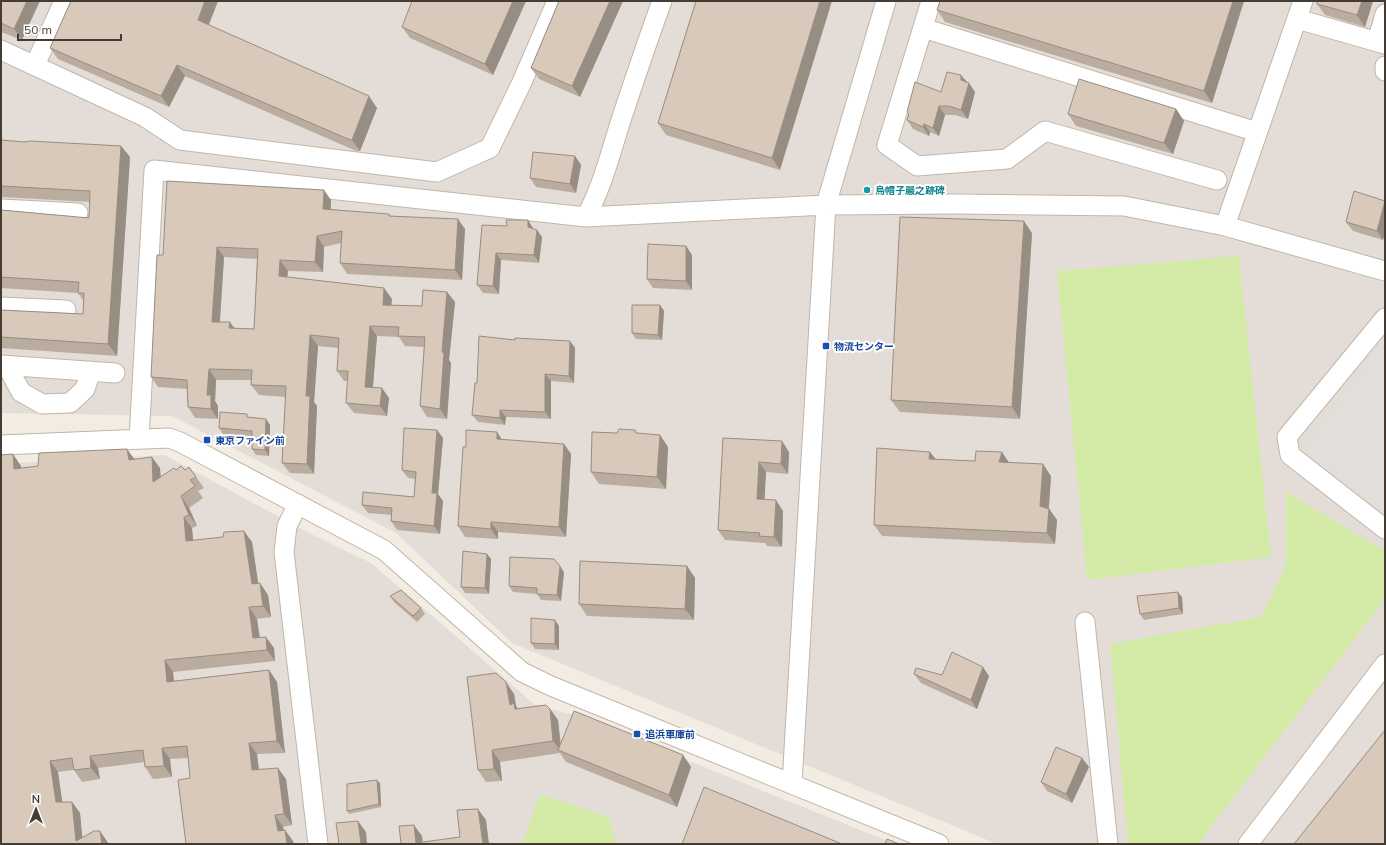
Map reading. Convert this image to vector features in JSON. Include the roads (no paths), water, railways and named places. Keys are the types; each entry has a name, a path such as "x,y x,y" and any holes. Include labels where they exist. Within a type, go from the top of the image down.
{"street":[{"path":"35,65 64,1"},
{"path":"1,50 145,117 180,140 437,172 490,148 522,82 557,1"},
{"path":"586,217 595,200 609,164 622,118 662,1"},
{"path":"792,784 826,205 886,1"},
{"path":"931,1 887,145 917,166 1007,158 1045,131 1217,180"},
{"path":"1225,226 1303,1"},
{"path":"1297,19 1381,43 1385,14"},
{"path":"923,28 1257,132"},
{"path":"1385,66 1385,71"},
{"path":"140,439 154,170 586,217 826,205 956,204 1092,207 1124,206 1225,226 1385,271"},
{"path":"1,209 78,213"},
{"path":"1,306 66,310"},
{"path":"1385,318 1287,437 1290,455 1385,530"},
{"path":"4,366 115,373"},
{"path":"4,366 21,392 42,404 70,403 85,389 91,371"},
{"path":"1,445 170,438 180,442 384,550 522,672 551,686 939,844"},
{"path":"298,504 287,526 284,552 318,844"},
{"path":"1085,622 1108,844"},
{"path":"1248,844 1385,664"}],"place":[{"name":"烏帽子巖之跡碑","path":"867,190"},
{"name":"物流センター","path":"826,346"},
{"name":"東京ファイン前","path":"207,440"},
{"name":"追浜車庫前","path":"637,734"}]}
